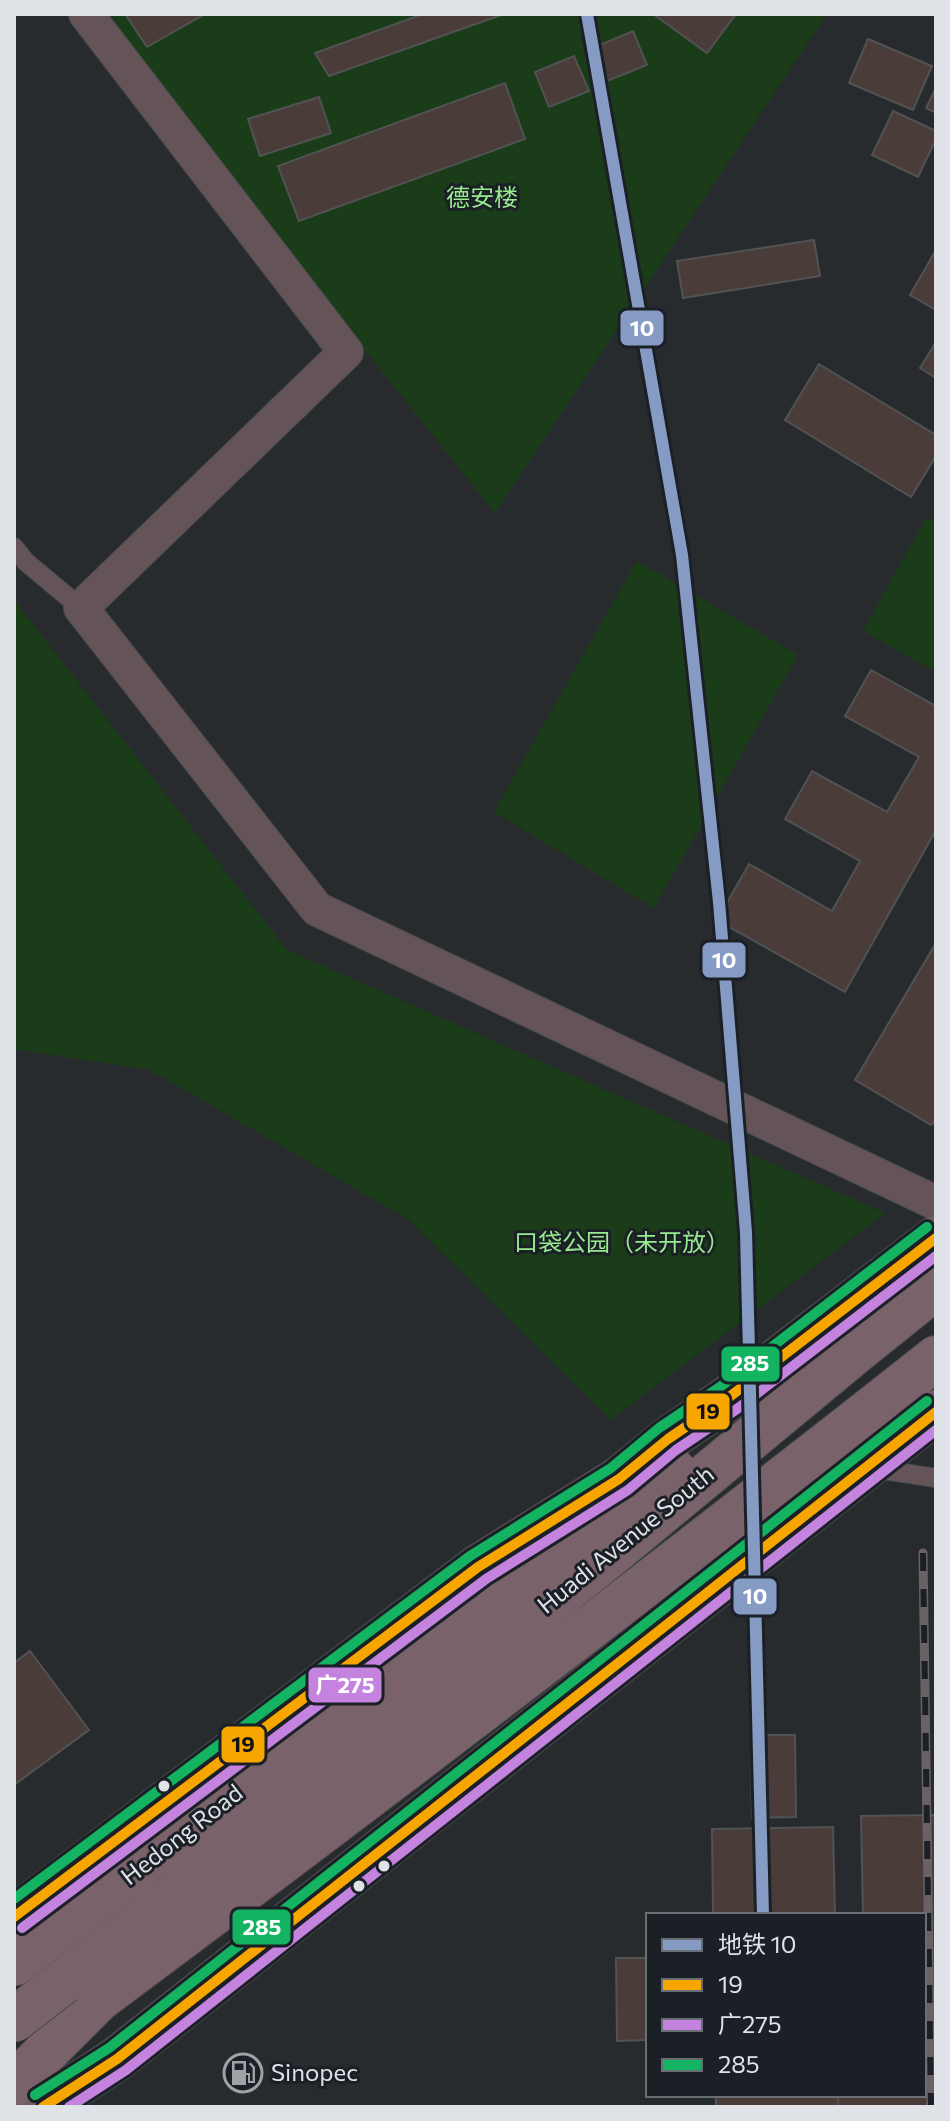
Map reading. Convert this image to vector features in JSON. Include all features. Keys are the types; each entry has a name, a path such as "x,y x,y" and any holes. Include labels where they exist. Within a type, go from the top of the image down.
{"main road":[{"path":"14,1917 478,1567 619,1479 936,1238"},
{"name":"Huadi Avenue South","path":"14,2018 476,1662 936,1287"},
{"name":"Hedong Road","path":"14,1964 516,1575 860,1348"},
{"name":"Huadi Avenue South","path":"99,1999 659,1576 936,1358"},
{"name":"Huadi Avenue South","path":"43,2107 117,2059 936,1412"},
{"path":"478,1567 511,1558 563,1560 586,1567 606,1578 656,1634"},
{"path":"14,2067 99,1999"},
{"path":"14,2084 99,1999"}],"street":[{"path":"86,14 346,352 81,608 317,909 936,1203"},
{"name":"Huadi Avenue South","path":"14,2018 530,1623 546,1616 577,1615 599,1635 601,1666 583,1691"}],"lane":[{"path":"14,547 26,562 81,608"},
{"path":"866,1467 936,1478"}],"green space":[{"name":"德安楼","path":"97,14 827,14 495,513"},
{"path":"927,517 936,522 936,672 863,631"},
{"path":"637,561 798,655 654,908 494,812"},
{"name":"口袋公园（未开放）","path":"14,600 287,950 885,1213 611,1420 408,1219 150,1070 14,1049"}],"building":[{"path":"125,14 205,14 147,47"},
{"path":"423,14 504,14 329,76 315,53"},
{"path":"653,14 736,14 707,53"},
{"path":"633,31 647,65 602,83 588,50"},
{"path":"868,39 932,66 913,110 849,83"},
{"path":"574,56 589,91 549,107 535,72"},
{"path":"505,83 525,139 299,221 278,166"},
{"path":"936,88 936,113 926,108"},
{"path":"319,97 331,133 260,156 248,119"},
{"path":"893,111 936,131 936,139 918,177 872,155"},
{"path":"814,240 820,276 683,298 677,261"},
{"path":"936,250 936,310 910,295"},
{"path":"936,342 936,378 920,368"},
{"path":"819,364 936,435 936,456 911,497 785,420"},
{"path":"871,670 936,706 936,830 845,992 717,920 749,864 832,911 860,861 785,819 812,771 887,812 919,757 845,716"},
{"path":"936,943 936,1120 931,1125 855,1080"},
{"path":"30,1651 89,1730 14,1785 14,1663"},
{"path":"751,1735 795,1735 796,1817 752,1818"},
{"path":"936,1815 936,2107 801,2107 800,2097 926,2097 926,1913 863,1913 861,1816"},
{"path":"833,1827 835,1913 713,1913 712,1829"},
{"path":"616,1958 646,1958 646,2040 617,2041"},
{"path":"716,2097 838,2097 838,2107 716,2107"}],"railway":[{"path":"923,1553 931,2107"}],"metro line":[{"name":"10","path":"587,14 682,555 719,902 746,1232 763,1913"}],"transit line":[{"name":"285","path":"14,1899 470,1556 611,1468 659,1428 720,1387 927,1227"},
{"name":"19","path":"14,1917 478,1567 619,1479 936,1238"},
{"name":"广275","path":"22,1928 486,1579 628,1490 676,1450 737,1409 936,1256"},
{"name":"285","path":"35,2095 109,2048 927,1401"},
{"name":"19","path":"43,2107 117,2059 936,1412"},
{"name":"广275","path":"69,2107 126,2070 936,1430"}],"place":[{"name":"Sinopec","path":"243,2073"}]}
